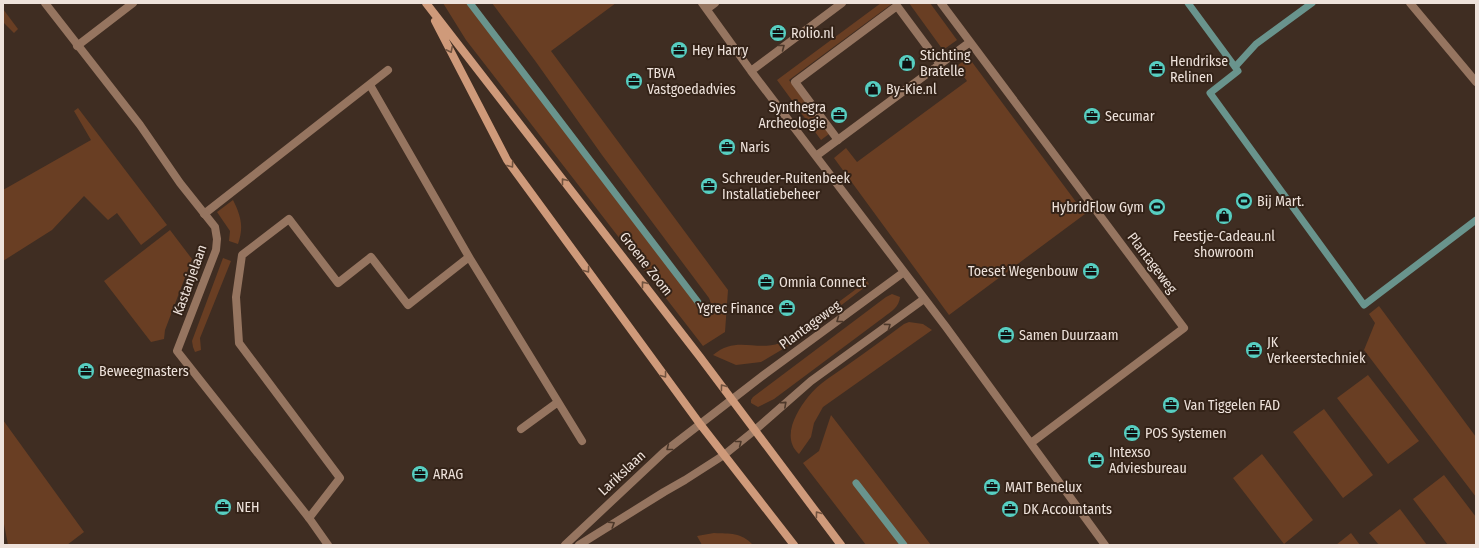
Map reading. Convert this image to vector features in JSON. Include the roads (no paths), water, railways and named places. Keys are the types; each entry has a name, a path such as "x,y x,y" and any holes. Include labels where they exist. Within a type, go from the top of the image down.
{"main road":[{"name":"Groene Zoom","path":"794,545 700,424 507,160 426,3 628,263 841,545"}],"street":[{"name":"Kastanjelaan","path":"45,3 140,125 215,227 217,239 216,250 177,351 309,518 328,545"},
{"path":"77,46 134,3"},
{"path":"715,3 705,6 751,71 904,272 1105,545"},
{"path":"751,71 842,3"},
{"name":"Plantageweg","path":"941,3 1184,328 1031,443"},
{"path":"1410,3 1476,82"},
{"path":"838,140 795,82 890,11 897,6 940,64"},
{"path":"816,156 970,42"},
{"path":"204,214 388,70"},
{"path":"370,85 469,257 582,441"},
{"path":"309,518 340,478 239,343 236,297 242,255 289,219 338,283 371,257 408,305 469,257"},
{"name":"Plantageweg","path":"700,424 904,272"},
{"path":"579,545 724,455 811,381 924,299"},
{"path":"520,429 558,402"},
{"name":"Larikslaan","path":"565,545 664,452 700,424"}],"waterway":[{"path":"470,3 701,306"},
{"path":"1188,3 1238,71 1210,93 1364,305 1476,220"},
{"path":"1235,67 1256,44 1312,3"},
{"path":"856,483 904,545"}],"place":[{"name":"Rolio.nl","path":"778,33"},
{"name":"Hey Harry","path":"679,50"},
{"name":"Stichting Bratelle","path":"907,63"},
{"name":"Hendrikse Relinen","path":"1157,69"},
{"name":"TBVA Vastgoedadvies","path":"634,81"},
{"name":"By-Kie.nl","path":"873,89"},
{"name":"Synthegra Archeologie","path":"839,115"},
{"name":"Secumar","path":"1092,116"},
{"name":"Naris","path":"727,147"},
{"name":"Schreuder-Ruitenbeek Installatiebeheer","path":"709,186"},
{"name":"Bij Mart.","path":"1244,201"},
{"name":"HybridFlow Gym","path":"1157,207"},
{"name":"Feestje-Cadeau.nl showroom","path":"1224,216"},
{"name":"Toeset Wegenbouw","path":"1091,271"},
{"name":"Omnia Connect","path":"766,282"},
{"name":"Ygrec Finance","path":"787,308"},
{"name":"Samen Duurzaam","path":"1006,335"},
{"name":"JK Verkeerstechniek","path":"1254,350"},
{"name":"Beweegmasters","path":"86,371"},
{"name":"Van Tiggelen FAD","path":"1171,405"},
{"name":"POS Systemen","path":"1132,433"},
{"name":"Intexso Adviesbureau","path":"1096,460"},
{"name":"ARAG","path":"420,474"},
{"name":"MAIT Benelux","path":"992,487"},
{"name":"NEH","path":"223,507"},
{"name":"DK Accountants","path":"1010,509"}]}
